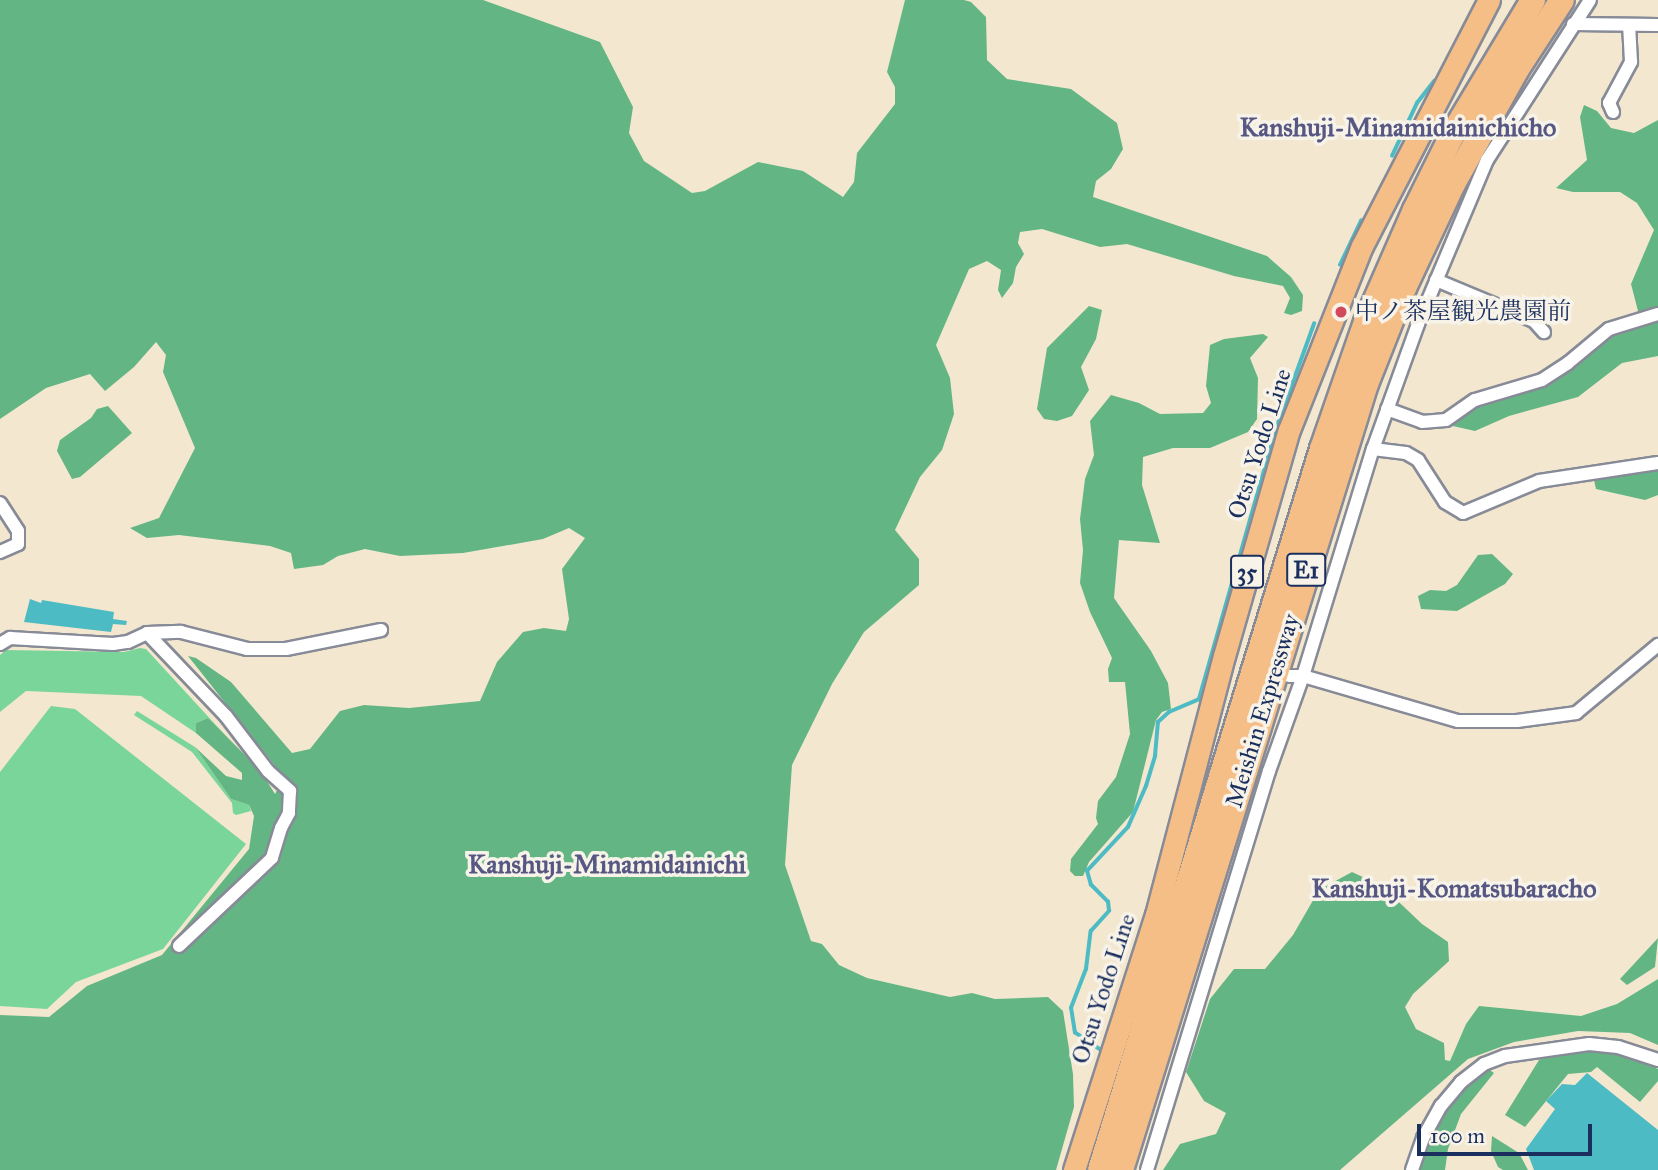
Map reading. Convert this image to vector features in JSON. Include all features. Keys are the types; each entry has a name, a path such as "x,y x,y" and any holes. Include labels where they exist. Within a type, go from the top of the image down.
{"highway":[{"name":"Meishin Expressway","path":"1100,1170 1350,367 1415,209 1469,104 1533,0"},
{"name":"Meishin Expressway","path":"1122,1170 1366,384 1404,288 1453,184 1511,79 1562,0"}],"main road":[{"name":"Otsu Yodo Line","path":"1074,1170 1156,915 1231,657 1289,430 1348,296 1389,191 1489,0"}],"street":[{"path":"1147,1170 1269,771 1303,676 1413,322 1436,280 1487,160 1590,0"},
{"path":"1573,24 1658,25"},
{"path":"1613,112 1609,103 1631,62 1629,25"},
{"path":"1436,280 1534,321 1544,331"},
{"path":"1387,409 1422,422 1446,420 1475,400 1542,380 1568,363 1609,329 1658,314"},
{"path":"1373,449 1406,453 1418,460 1445,502 1463,513 1539,481 1658,463"},
{"path":"0,503 18,531 18,544 0,552"},
{"path":"0,643 10,638 113,645 147,634 181,632 247,649 286,649 381,630"},
{"path":"147,634 226,716 268,771 290,791 289,813 281,828 272,858 179,946"},
{"path":"1289,676 1303,676 1458,721 1517,721 1576,713 1658,645"},
{"path":"1412,1170 1423,1138 1441,1106 1461,1082 1484,1064 1505,1056 1589,1044 1618,1047 1658,1060"}],"green space":[{"path":"0,0 483,0 600,42 633,107 629,133 644,161 692,193 705,191 758,162 803,171 843,197 854,182 857,153 895,104 895,87 887,72 905,0 964,0 971,2 986,17 987,60 1007,79 1071,89 1117,123 1123,149 1111,169 1096,181 1093,197 1267,256 1291,277 1303,295 1302,311 1291,315 1284,313 1290,298 1283,286 1234,276 1127,244 1100,247 1042,229 1020,232 1018,243 1024,254 1016,267 1013,283 1002,298 998,290 1001,270 987,261 969,269 936,345 950,378 954,414 942,450 920,477 895,530 919,559 919,585 864,632 832,684 792,765 785,865 811,941 822,944 839,965 867,978 950,997 972,993 995,999 1048,997 1063,1011 1073,1074 1074,1107 1056,1170 0,1170 0,1015 49,1017 87,986 162,955 249,849 254,816 249,805 231,799 195,747 226,776 242,780 242,773 196,733 196,723 208,718 260,770 275,794 284,777 188,656 196,658 231,682 292,753 310,749 340,711 364,705 409,708 480,701 497,662 523,632 544,628 566,631 569,619 562,569 585,538 569,528 543,539 463,553 400,556 365,549 338,556 323,565 294,569 291,553 270,546 179,535 147,538 130,528 159,518 195,448 163,372 166,355 156,342 134,367 105,391 90,374 46,388 0,419"},
{"path":"1584,105 1597,111 1611,128 1634,133 1658,120 1658,356 1622,363 1578,397 1509,416 1475,431 1444,424 1473,405 1537,385 1599,329 1630,327 1638,311 1631,284 1654,230 1637,203 1620,192 1573,192 1556,188 1587,160 1580,117"},
{"path":"1089,306 1102,310 1096,339 1081,367 1089,390 1072,416 1057,421 1044,419 1037,409 1047,348"},
{"path":"1263,334 1268,337 1250,358 1258,378 1257,419 1248,432 1210,448 1173,448 1143,457 1142,485 1160,543 1119,540 1114,598 1151,651 1168,683 1171,709 1162,712 1156,720 1133,812 1089,862 1083,876 1075,876 1070,871 1071,859 1098,824 1098,801 1116,777 1130,734 1125,682 1109,682 1108,669 1112,658 1090,612 1080,583 1083,550 1080,519 1085,479 1094,455 1090,421 1111,395 1139,403 1160,414 1203,413 1211,403 1206,386 1210,345 1224,339"},
{"path":"108,406 132,433 80,477 72,479 57,451 60,440 91,418 97,409"},
{"path":"1658,468 1658,495 1645,500 1596,489 1594,480 1606,472"},
{"path":"1492,554 1513,574 1505,584 1457,611 1421,609 1418,596 1430,590 1446,591 1457,585 1478,555"},
{"path":"146,649 249,761 208,718 196,723 196,733 141,696 26,691 0,712 0,655 6,650 124,652"},
{"path":"51,706 75,709 246,844 163,949 76,982 47,1009 0,1006 0,772"},
{"path":"137,711 195,747 231,799 249,805 251,811 236,815 233,813 232,803 192,752 134,715"},
{"path":"1352,872 1382,886 1422,924 1448,942 1449,961 1413,994 1405,1007 1416,1029 1444,1043 1445,1060 1450,1061 1466,1024 1479,1006 1581,1016 1617,1004 1658,979 1658,1045 1630,1033 1578,1031 1514,1042 1468,1059 1340,1170 1163,1170 1180,1144 1216,1134 1226,1113 1204,1101 1186,1072 1210,999 1234,969 1265,969 1293,935 1319,890"},
{"path":"1658,938 1655,967 1627,985 1620,979"},
{"path":"1611,1052 1629,1056 1658,1069 1658,1081 1640,1102 1597,1067 1591,1072 1568,1074 1525,1127 1505,1115 1539,1060 1546,1056"},
{"path":"1487,1068 1494,1073 1461,1114 1448,1149 1445,1170 1416,1170 1446,1109 1464,1086"},
{"path":"1492,1136 1519,1153 1528,1170 1503,1170 1498,1167 1491,1151"}],"water":[{"path":"30,599 41,603 42,600 114,612 113,619 127,621 126,625 113,624 111,632 24,622"},
{"path":"1587,1073 1658,1130 1658,1170 1534,1170 1526,1149 1555,1109 1546,1101 1562,1084 1575,1085"}],"waterway":[{"path":"1392,156 1417,103 1434,81"},
{"path":"1340,265 1361,221"},
{"path":"1102,1051 1075,1033 1071,1008 1086,969 1091,931 1109,911 1108,902 1091,885 1087,871 1128,827 1146,786 1155,756 1158,722 1169,712 1199,699 1276,429 1314,324"}],"place":[{"name":"中ノ茶屋観光農園前","path":"1341,312"}],"district":[{"name":"Kanshuji-Minamidainichicho","path":"1398,128"},
{"name":"Kanshuji-Minamidainichi","path":"607,865"},
{"name":"Kanshuji-Komatsubaracho","path":"1454,889"}]}
